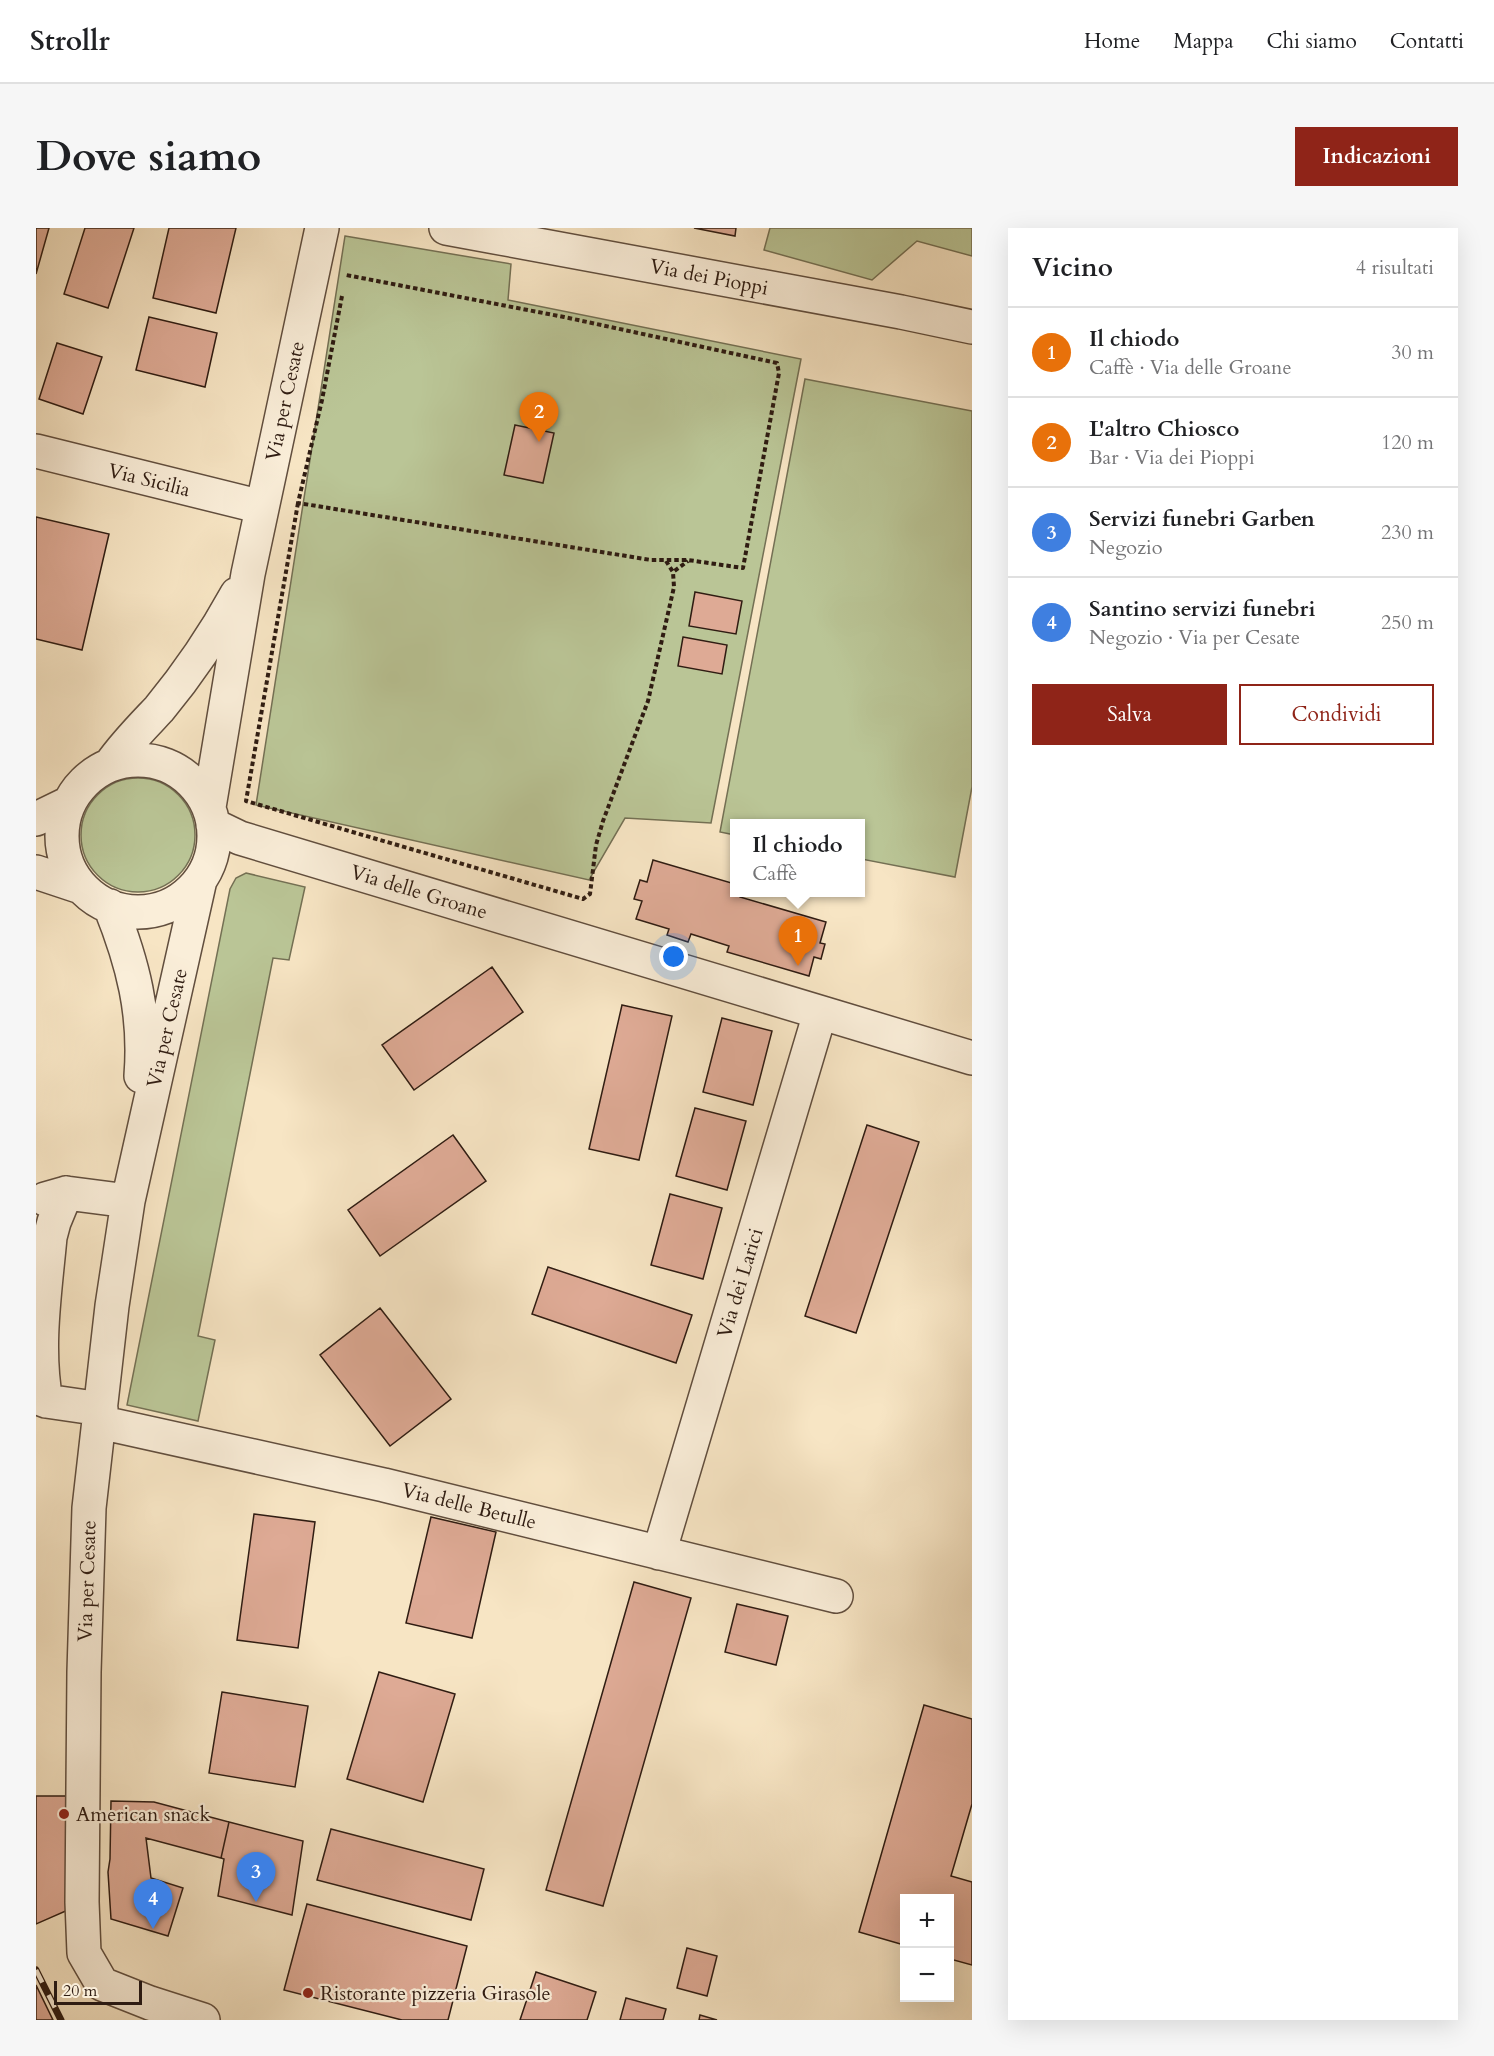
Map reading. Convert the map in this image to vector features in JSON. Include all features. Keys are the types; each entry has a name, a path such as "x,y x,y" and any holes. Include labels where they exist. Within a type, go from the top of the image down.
{"street":[{"name":"Via per Cesate","path":"211,816 248,574 322,228"},
{"name":"Via dei Pioppi","path":"446,228 972,327"},
{"name":"Via Sicilia","path":"36,451 262,507"},
{"name":"Via per Cesate","path":"111,764 187,671 222,622 248,574"},
{"path":"134,759 157,762 178,771 196,787 211,816 212,853 200,880 182,898 159,909 134,912 94,899 81,887 69,868 62,847 62,825 69,803 79,786 93,773 111,764 134,759"},
{"path":"36,819 69,803"},
{"name":"Via delle Groane","path":"211,816 229,833 251,841 972,1058"},
{"path":"36,872 81,887"},
{"name":"Via per Cesate","path":"200,880 131,1189 111,1306 89,1520 84,1672 82,1902 84,1953 102,1984 203,2020"},
{"name":"Via per Cesate","path":"110,906 134,976 144,1045 131,1189"},
{"name":"Via dei Larici","path":"659,1553 820,1013"},
{"path":"36,1205 44,1199 66,1193 131,1189"},
{"path":"41,1399 43,1385 40,1341 50,1237 66,1193"},
{"name":"Via delle Betulle","path":"41,1399 837,1596"}],"path":[{"path":"298,503 640,558 688,560 743,568 778,373 777,363 564,317 346,275 344,284"},
{"path":"343,293 298,503 246,801 583,899 590,894 596,845 603,821 648,701 674,587 673,572 666,560"},
{"path":"673,572 688,560"}],"green space":[{"path":"770,228 972,228 972,256 917,241 872,280 764,250"},
{"path":"345,236 511,264 508,300 801,359 711,823 625,818 589,880 256,805"},
{"path":"805,379 972,411 972,787 955,877 865,860 865,819 730,819 730,834 720,832"},
{"path":"138,778 160,782 178,795 191,813 195,835 191,857 178,875 160,888 138,892 116,888 98,875 85,857 81,835 85,813 98,795 116,782"},
{"path":"246,873 305,887 289,960 273,958 198,1336 215,1340 198,1421 127,1405 230,889 236,878"}],"building":[{"path":"36,228 49,228 36,274"},
{"path":"85,228 134,228 108,308 64,294"},
{"path":"169,228 236,228 216,313 153,298"},
{"path":"694,228 736,228 735,236"},
{"path":"149,317 217,333 205,387 136,370"},
{"path":"57,343 102,357 83,414 39,399"},
{"path":"515,425 554,433 543,483 504,475"},
{"path":"36,517 109,534 82,650 36,639"},
{"path":"695,592 742,601 736,634 689,626"},
{"path":"683,637 727,645 722,674 678,666"},
{"path":"653,860 730,883 730,897 740,897 826,922 820,943 825,944 821,959 814,957 809,976 727,952 729,946 691,934 688,942 667,935 669,929 636,919 642,901 634,899 640,880 647,882"},
{"path":"492,967 523,1012 414,1090 382,1045"},
{"path":"622,1005 672,1016 639,1160 589,1149"},
{"path":"722,1018 772,1031 753,1105 703,1092"},
{"path":"695,1108 746,1121 727,1190 676,1176"},
{"path":"867,1125 919,1142 856,1333 805,1316"},
{"path":"453,1135 486,1181 380,1256 348,1210"},
{"path":"670,1194 722,1208 703,1279 651,1265"},
{"path":"548,1267 692,1315 676,1363 532,1314"},
{"path":"380,1308 451,1399 390,1446 320,1355"},
{"path":"254,1514 315,1522 298,1648 237,1640"},
{"path":"431,1517 496,1532 472,1638 406,1623"},
{"path":"634,1582 691,1598 603,1906 546,1890"},
{"path":"737,1604 788,1616 776,1665 725,1652"},
{"path":"379,1672 455,1694 423,1802 347,1779"},
{"path":"222,1692 308,1706 295,1787 209,1773"},
{"path":"924,1705 972,1719 972,1804 951,1876 972,1882 972,1965 954,1960 954,1894 900,1894 900,1944 859,1932"},
{"path":"36,1796 66,1796 68,1910 36,1924"},
{"path":"111,1801 154,1802 229,1822 221,1858 146,1838 151,1878 183,1888 168,1936 111,1919 108,1872"},
{"path":"229,1822 303,1841 292,1915 218,1896 224,1859 221,1858"},
{"path":"331,1829 484,1869 471,1920 317,1880"},
{"path":"307,1904 467,1946 448,2020 402,2020 284,1990"},
{"path":"687,1948 717,1956 707,1996 677,1988"},
{"path":"536,1972 596,1992 587,2020 520,2020"},
{"path":"36,1985 53,2020 36,2020"},
{"path":"626,1998 666,2009 663,2020 620,2020"},
{"path":"700,2015 717,2020 699,2020"}],"railway":[{"path":"36,1970 61,2020"}],"place":[{"name":"L'altro Chiosco","path":"539,442"},
{"name":"Il chiodo","path":"798,966"},
{"name":"American snack","path":"64,1814"},
{"name":"Servizi funebri Garben","path":"256,1902"},
{"name":"Santino servizi funebri","path":"153,1929"},
{"name":"Ristorante pizzeria Girasole","path":"308,1993"}]}
